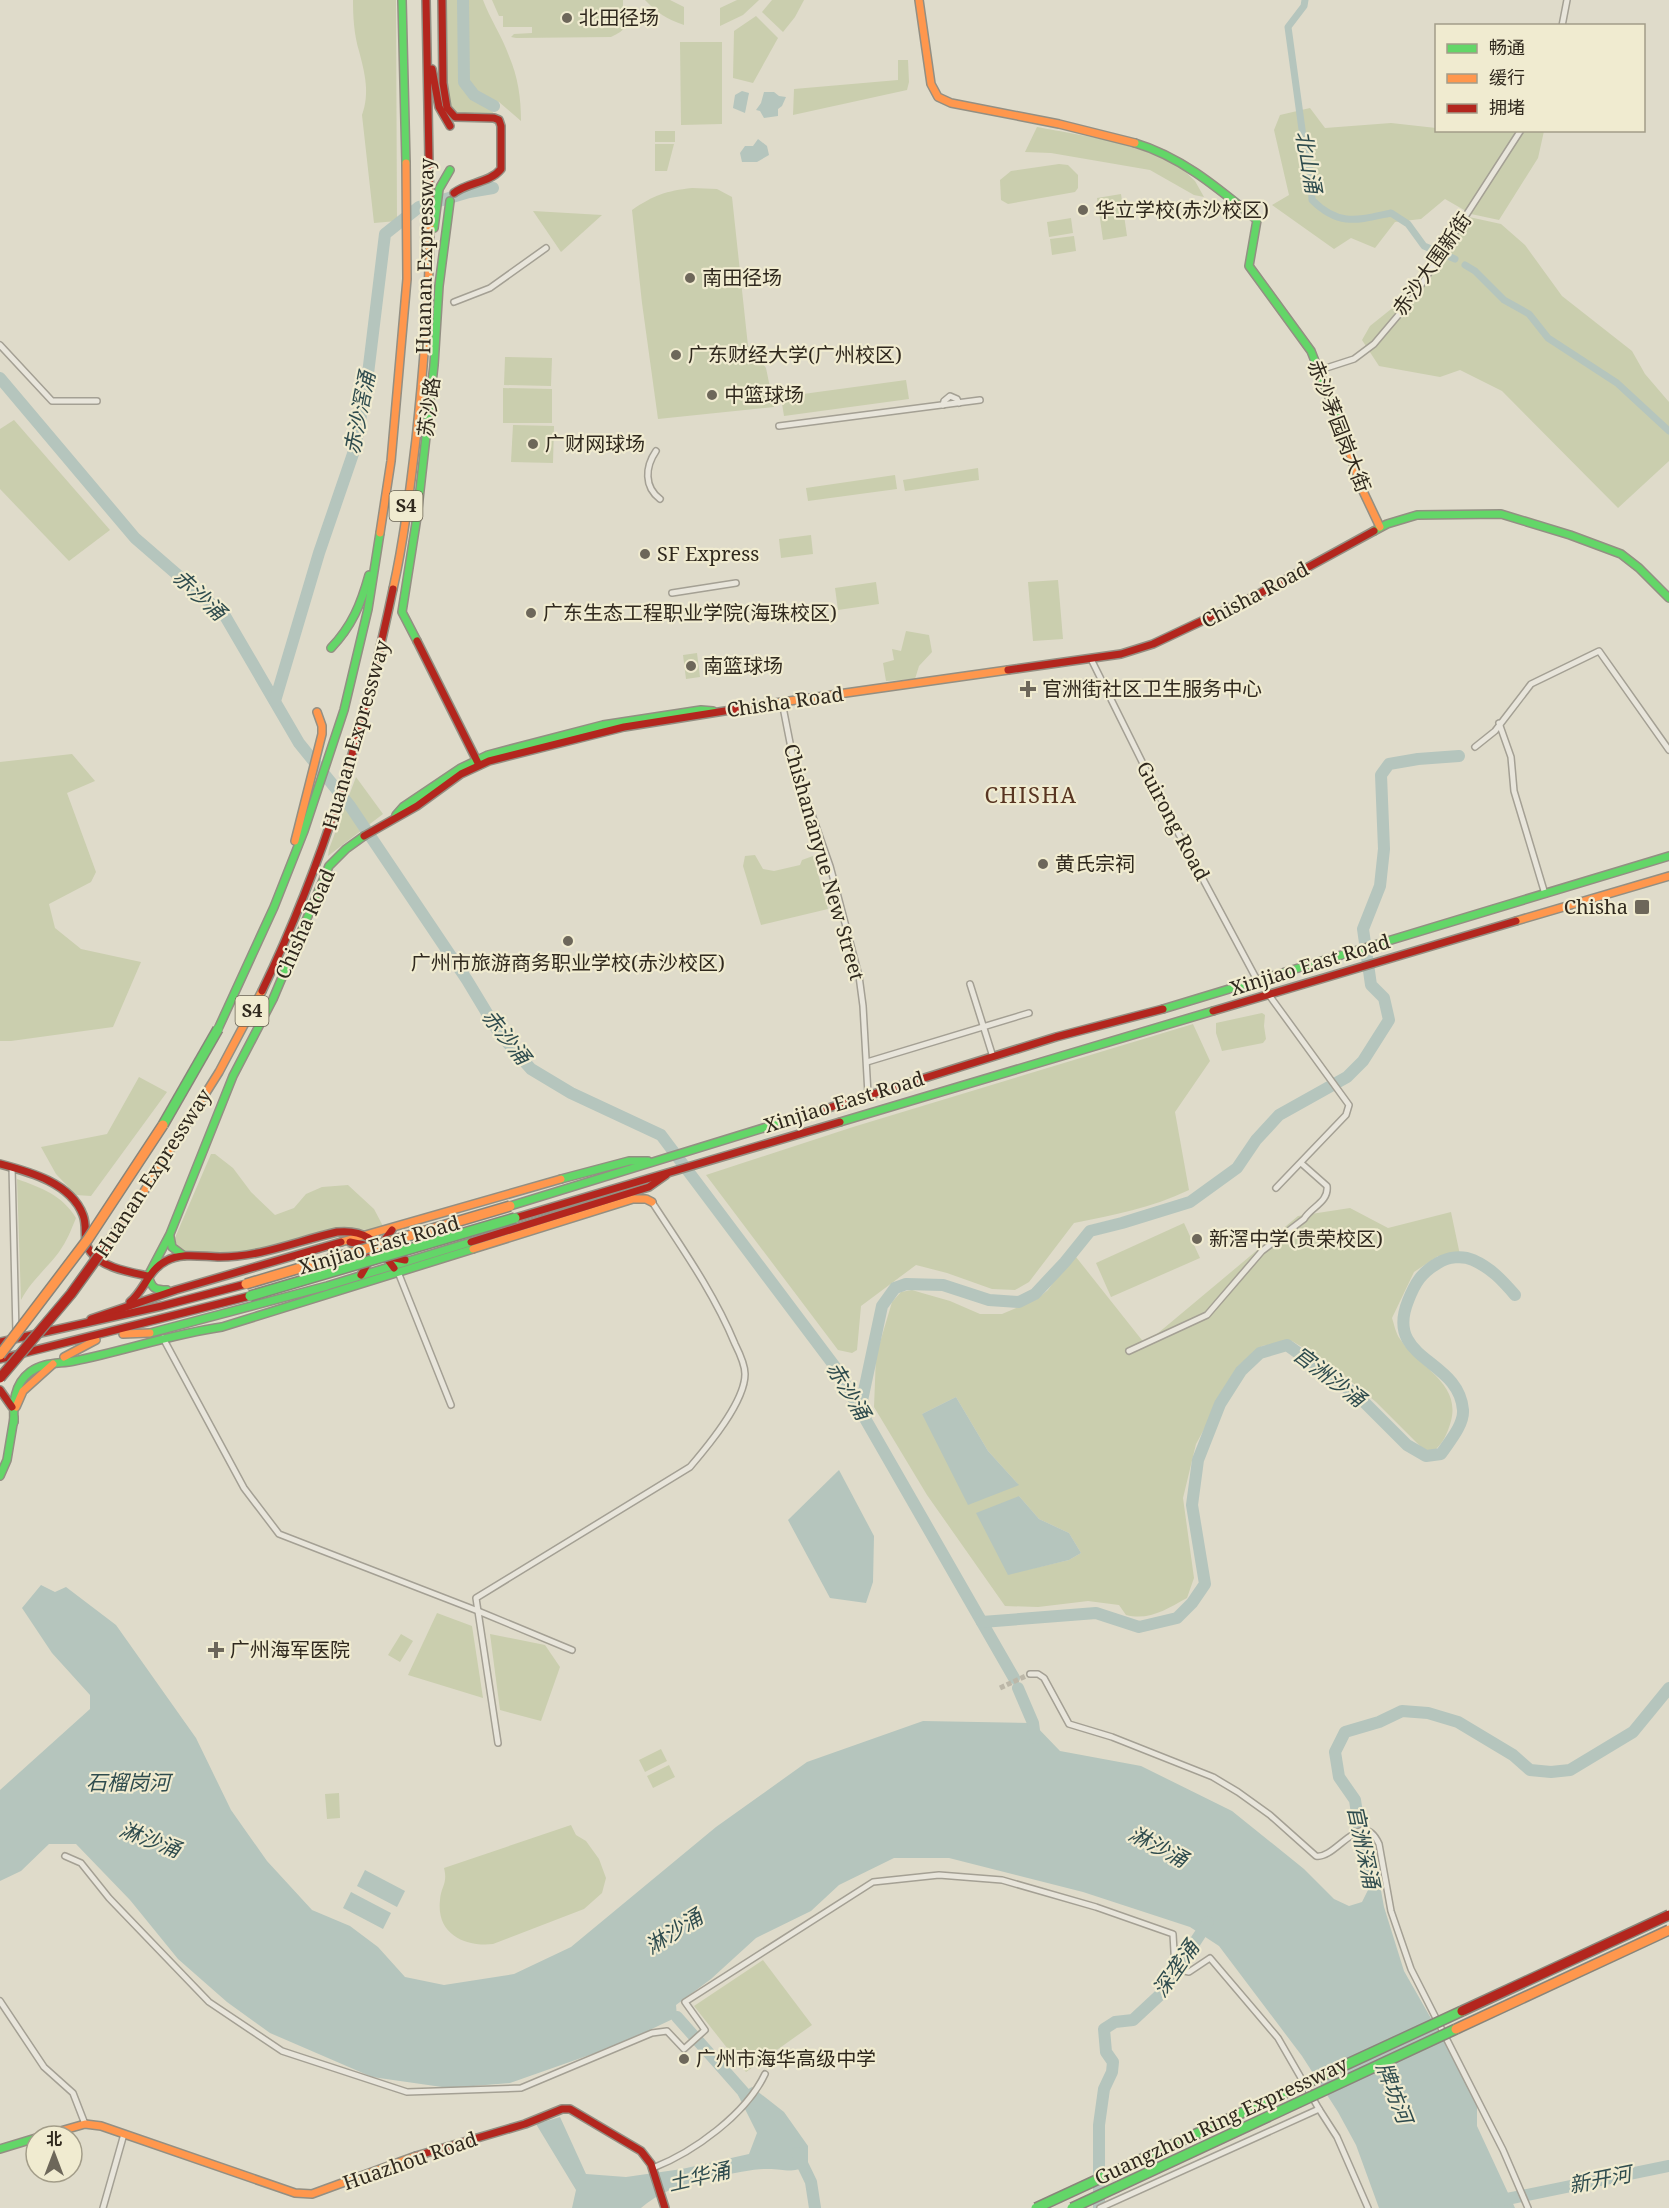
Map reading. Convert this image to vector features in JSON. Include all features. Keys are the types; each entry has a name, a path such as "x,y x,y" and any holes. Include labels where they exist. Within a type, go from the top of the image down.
{"main road":[{"name":"Huanan Expressway","path":"0,1357 102,1221 172,1113 218,1029 288,876 344,710 362,639 381,533 401,362 408,226 402,0"},
{"name":"Huanan Expressway","path":"0,1378 71,1294 138,1201 196,1110 243,1028 300,905 346,780 376,675 399,554 411,473 432,225 429,182 426,0"},
{"name":"苏沙路","path":"442,0 443,83 447,108 455,117 499,120 501,169 499,174 493,178 470,182 460,187 452,197 439,286 434,365 417,517 402,612 478,762"},
{"name":"赤沙茅园岗大街","path":"918,0 931,84 938,98 951,103 1042,120 1128,141 1166,155 1206,180 1257,220 1249,256 1251,269 1305,341 1320,370 1362,489 1380,527"},
{"path":"426,36 436,98 443,120 450,126"},
{"path":"432,225 440,187 447,173"},
{"name":"Chisha Road","path":"148,1276 170,1234 234,1076 273,999 329,866 342,852 363,837 395,816 415,807 478,762 501,752 612,723 701,710 722,711 1091,659 1137,649 1185,630 1277,584 1380,527 1401,518 1430,514 1486,513 1515,518 1621,554 1639,568 1669,598"},
{"path":"331,648 355,620 381,533"},
{"path":"288,876 308,785 319,749 322,730 317,712"},
{"name":"Xinjiao East Road","path":"0,1342 246,1284 510,1206 1056,1037 1122,1021 1669,856"},
{"name":"Xinjiao East Road","path":"108,1334 250,1296 668,1174 1669,876"},
{"path":"67,1327 176,1290 596,1169 629,1161 657,1160"},
{"path":"0,1164 37,1175 57,1186 71,1198 84,1216 87,1247 94,1254 110,1265 148,1276"},
{"path":"0,1357 108,1334 150,1334 361,1275 395,1269 410,1261 649,1187 668,1174"},
{"path":"649,1187 652,1202"},
{"path":"54,1364 196,1330 222,1327 395,1269 633,1199 646,1199 652,1202"},
{"path":"394,1228 386,1238 385,1248 395,1258 410,1261"},
{"path":"122,1307 141,1293 148,1276 165,1261 184,1256 220,1257 264,1253 345,1231 360,1232 367,1236 395,1269"},
{"path":"170,1234 172,1247 184,1256"},
{"path":"342,1243 357,1242 367,1247 370,1258 361,1275"},
{"path":"148,1276 152,1287 157,1290 176,1290"},
{"path":"0,1476 7,1460 15,1408 23,1391 64,1357 108,1334"},
{"path":"0,1390 12,1408 14,1422"},
{"name":"Guangzhou Ring Expressway","path":"1036,2208 1669,1915"},
{"name":"Guangzhou Ring Expressway","path":"1072,2208 1669,1930"},
{"name":"Huazhou Road","path":"85,2124 101,2126 295,2193 312,2194 427,2152 525,2124 562,2109 570,2109 641,2151 653,2170 664,2204"},
{"path":"0,2149 24,2142"}],"street":[{"path":"1562,24 1567,0"},
{"name":"赤沙大围新街","path":"1320,370 1354,359 1374,344 1412,299 1520,132"},
{"path":"454,302 490,288 546,248"},
{"path":"0,345 52,400 97,401"},
{"path":"779,426 980,400"},
{"path":"656,451 648,464 647,477 654,494 660,499"},
{"path":"672,593 736,583"},
{"path":"1475,747 1490,736 1531,684 1599,651 1669,750"},
{"name":"Guirong Road","path":"1091,659 1168,814 1257,980"},
{"name":"Chishananyue New Street","path":"782,702 794,763 830,866 859,976 868,1094"},
{"path":"1499,723 1511,757 1514,791 1545,894"},
{"path":"970,984 993,1056"},
{"path":"1269,995 1347,1099 1349,1107 1346,1115 1276,1188"},
{"path":"867,1062 1029,1013"},
{"path":"1129,1350 1207,1315 1262,1251 1304,1219 1308,1212 1324,1200 1327,1186 1301,1162"},
{"path":"12,1167 16,1338"},
{"path":"498,1743 476,1598 690,1467 708,1446 735,1406 745,1374 740,1354 722,1311 652,1202"},
{"path":"395,1269 451,1405"},
{"path":"163,1338 244,1488 279,1534 572,1650"},
{"path":"1030,1674 1038,1674 1044,1678 1069,1724 1113,1737 1224,1783 1270,1815 1316,1856 1327,1855 1353,1833 1366,1831 1374,1835 1379,1844 1391,1911 1411,1969 1503,2150 1528,2208"},
{"path":"65,1856 81,1863 109,1898 209,2002 282,2051 407,2092 521,2088 661,2031 667,2031 684,2049 705,2030 685,2002 873,1881 939,1875 1002,1880 1096,1907 1173,1934 1175,1969 1189,1972 1210,1959 1278,2038 1337,2138 1368,2208"},
{"path":"0,2001 44,2067 73,2093 85,2124"},
{"path":"653,2170 704,2140 740,2109 758,2089 765,2073"},
{"path":"1100,2208 1319,2109"},
{"path":"103,2208 124,2134"}],"green space":[{"path":"353,0 396,0 397,221 374,223 362,115 366,99 366,83 357,45"},
{"path":"445,0 459,0 459,76 463,86 471,98 491,109 495,115 459,115 451,110 445,73"},
{"path":"466,0 483,0 503,41 517,80 521,121 499,102 483,97 468,82"},
{"name":"北田径场","path":"492,0 623,0 623,7 633,7 627,25 611,37 516,38 511,37 514,34 532,33 532,27 503,27 503,16 499,16"},
{"path":"645,0 670,0 684,7 684,25 663,15"},
{"path":"737,0 759,0 743,15 720,26 720,8"},
{"path":"772,0 804,0 795,17 783,32 762,12"},
{"path":"756,16 778,38 753,83 733,78 734,31"},
{"path":"680,42 722,42 722,124 681,125"},
{"path":"898,60 908,60 907,90 793,115 794,89 898,80"},
{"path":"1310,108 1325,128 1391,123 1435,128 1435,132 1544,132 1538,158 1499,220 1471,214 1445,199 1421,219 1395,222 1375,248 1351,238 1334,249 1272,205 1289,195 1274,130 1280,115"},
{"path":"1037,127 1143,150 1181,169 1195,181 1204,197 1194,195 1150,170 1051,153 1025,152"},
{"path":"655,131 675,131 675,142 655,142"},
{"path":"655,144 674,144 667,171 655,171"},
{"path":"1059,164 1068,165 1078,175 1078,188 1075,192 1008,204 1001,200 1000,180 1011,171"},
{"name":"南田径场","path":"692,188 717,189 732,197 748,346 766,368 774,407 658,419 632,210 660,194"},
{"path":"1121,194 1127,236 1103,240 1097,198"},
{"path":"533,211 602,215 561,252"},
{"path":"1469,217 1501,224 1525,245 1562,296 1632,351 1645,374 1669,402 1669,461 1618,508 1502,391 1460,370 1440,377 1379,366 1362,340 1370,326 1426,281"},
{"path":"1071,218 1073,233 1049,237 1047,222"},
{"path":"1074,236 1076,251 1052,255 1050,239"},
{"path":"505,357 552,358 551,386 504,385"},
{"path":"906,380 909,399 784,416 781,397"},
{"path":"503,388 552,389 552,423 503,423"},
{"path":"14,420 110,530 69,561 0,489 0,429"},
{"name":"广财网球场","path":"513,425 554,426 553,463 511,462"},
{"path":"978,468 979,480 905,491 903,480"},
{"path":"895,475 897,489 808,501 806,488"},
{"path":"811,535 813,554 781,558 779,539"},
{"path":"1058,580 1063,639 1033,641 1028,582"},
{"path":"876,582 879,604 838,610 835,588"},
{"path":"906,631 929,635 932,652 919,666 915,679 886,681 883,663 894,660 892,649 901,651"},
{"name":"南篮球场","path":"697,653 700,677 686,679 683,655"},
{"path":"72,754 95,781 67,793 96,872 91,882 49,904 55,928 81,949 141,962 113,1027 0,1041 0,762"},
{"path":"356,777 383,814 328,856 329,849"},
{"path":"755,855 763,869 774,871 800,865 802,860 813,856 828,909 761,925 743,866 745,856"},
{"path":"1262,1013 1265,1015 1266,1039 1263,1043 1222,1051 1216,1033 1216,1023"},
{"path":"1193,1024 1210,1061 1175,1112 1189,1190 1146,1206 1074,1223 1029,1282 1015,1290 992,1289 916,1265 861,1306 857,1350 852,1353 838,1350 706,1175 853,1127"},
{"path":"139,1077 167,1092 91,1196 76,1195 56,1174 41,1147 107,1134"},
{"path":"211,1154 215,1154 233,1168 251,1192 275,1215 294,1208 306,1194 322,1187 348,1185 374,1209 384,1228 377,1230 334,1229 286,1245 241,1253 188,1252 180,1249 174,1240"},
{"path":"17,1179 43,1189 58,1198 76,1218 62,1248 21,1300"},
{"path":"1350,1208 1388,1228 1451,1212 1460,1255 1438,1256 1414,1272 1392,1318 1400,1339 1444,1385 1450,1396 1451,1421 1442,1442 1433,1452 1425,1451 1376,1402 1330,1364 1292,1341 1262,1346 1239,1365 1196,1444 1183,1498 1194,1578 1187,1598 1158,1613 1142,1616 1126,1615 1119,1605 1088,1601 1038,1607 1005,1606 927,1495 874,1407 876,1356 892,1302 901,1292 912,1290 950,1301 980,1314 1002,1314 1037,1299 1048,1290 1067,1263 1076,1257 1145,1344 1298,1216","holes":["956,1397 988,1451 1018,1484 922,1414","1019,1496 1039,1519 1069,1533 1081,1553 1069,1560 1008,1574"]},
{"path":"1184,1223 1200,1258 1111,1297 1096,1263"},
{"path":"437,1613 472,1626 483,1698 408,1675"},
{"path":"401,1634 413,1641 400,1662 388,1655"},
{"path":"490,1634 545,1645 560,1667 541,1721 500,1710"},
{"path":"661,1749 667,1761 645,1772 639,1760"},
{"path":"669,1765 675,1777 653,1788 647,1776"},
{"path":"339,1793 340,1818 327,1819 325,1794"},
{"path":"571,1825 576,1835 586,1841 599,1859 606,1878 602,1893 584,1909 493,1944 472,1943 455,1936 448,1930 440,1912 445,1881 444,1868"},
{"path":"763,1960 812,2025 746,2072 694,2006"}],"water":[{"path":"742,91 749,93 745,113 733,108 735,95"},
{"path":"764,92 774,92 786,97 778,109 778,116 764,118 760,111 756,110"},
{"path":"758,139 767,146 769,155 757,162 742,162 740,153 745,146 753,146"},
{"path":"956,1397 988,1451 1019,1485 968,1505 922,1414"},
{"path":"839,1470 874,1536 873,1582 866,1603 830,1598 788,1520"},
{"path":"1019,1496 1039,1519 1069,1533 1081,1553 1069,1560 1008,1575 976,1513"},
{"name":"石榴岗河","path":"41,1585 55,1592 66,1587 116,1625 196,1738 231,1810 267,1861 312,1910 350,1926 378,1947 405,1977 444,1985 514,1974 571,1947 716,1827 807,1762 923,1721 1033,1723 1060,1751 1141,1766 1232,1811 1304,1869 1334,1899 1349,1906 1362,1902 1369,1888 1364,1860 1375,1857 1384,1907 1404,1971 1477,2099 1477,2126 1515,2208 1379,2208 1356,2145 1338,2112 1302,2056 1219,1946 1190,1927 1083,1892 949,1858 894,1858 839,1885 811,1911 756,1938 711,1979 676,2005 677,2017 618,2045 510,2083 449,2088 372,2077 270,2033 227,2002 178,1959 130,1900 76,1844 49,1844 21,1871 0,1881 0,1790 90,1709 90,1695 52,1653 22,1608"},
{"path":"365,1870 405,1891 397,1907 357,1886"},
{"path":"351,1892 391,1913 383,1929 343,1908"},
{"name":"土华涌","path":"752,2087 784,2112 808,2146 808,2166 792,2170 759,2169 703,2180 664,2193 641,2208 572,2208 576,2190 536,2124 560,2117 586,2174 626,2177 682,2169 749,2154 757,2133 738,2095"}],"waterway":[{"name":"赤沙滘涌","path":"463,0 464,82 474,95 494,106"},
{"name":"北山涌","path":"1305,0 1304,6 1288,27 1304,144 1311,174 1312,200 1322,209 1340,218 1359,219 1391,213 1408,224 1424,246 1455,259"},
{"name":"赤沙滘涌","path":"275,701 319,553 355,448 367,382 385,234 419,207 469,192 493,188"},
{"name":"北山涌","path":"1465,265 1475,271 1504,300 1529,314 1548,338 1617,383 1669,431"},
{"name":"赤沙涌","path":"0,378 135,538 225,616 299,743 350,806 467,980 499,1033 531,1069 571,1093 661,1135 836,1368 1014,1678"},
{"path":"860,1410 882,1306 895,1288 906,1284 943,1285 989,1300 1019,1302 1035,1294 1090,1231 1190,1202 1237,1168 1256,1140 1279,1115 1347,1077 1363,1061 1389,1020 1384,998 1371,985 1363,929 1380,886 1384,849 1381,775 1389,764 1459,756"},
{"name":"官洲沙涌","path":"982,1622 1096,1613 1139,1627 1177,1618 1192,1603 1205,1584 1192,1505 1198,1460 1220,1404 1241,1371 1260,1353 1287,1345 1357,1395 1407,1445 1426,1456 1441,1454 1459,1427 1463,1410 1459,1393 1449,1379 1414,1348 1406,1336 1403,1321 1413,1289 1419,1279 1432,1267 1446,1259 1460,1257 1469,1258 1491,1271 1515,1295"},
{"name":"赤沙涌","path":"1018,1688 1033,1723 1035,1738"},
{"name":"官洲深涌","path":"1371,1873 1361,1840 1355,1800 1339,1777 1335,1752 1345,1732 1379,1722 1402,1711 1428,1713 1458,1722 1513,1755 1530,1770 1551,1772 1570,1770 1633,1732 1669,1688"},
{"name":"深垄涌","path":"1099,2208 1099,2125 1104,2089 1112,2072 1113,2062 1106,2052 1104,2029 1115,2022 1133,2020 1162,1993 1208,1922"},
{"path":"677,2017 754,2104"},
{"path":"797,2153 811,2182 815,2208"},
{"name":"新开河","path":"1497,2201 1669,2166"}],"tunnel":[{"path":"1000,1688 1030,1674"}],"traffic: fast":[{"path":"402,0 406,163"},
{"path":"1135,143 1184,165 1257,220 1249,266 1311,351 1340,425"},
{"path":"434,228 439,189 450,170"},
{"path":"417,641 402,612 417,517 434,365 439,286 450,201"},
{"path":"1374,531 1387,524 1417,515 1501,514 1570,535 1621,554 1639,568 1669,598"},
{"path":"218,1029 274,907 304,831 344,710 368,609 380,533"},
{"path":"331,648 355,614 369,575"},
{"path":"396,815 403,807 461,768 488,755 603,725 701,710 713,711"},
{"path":"148,1276 170,1234 233,1076 273,999 329,866 346,849 364,836"},
{"path":"1163,1009 1669,856"},
{"path":"840,1122 1213,1011"},
{"path":"163,1125 218,1029"},
{"path":"510,1206 822,1110"},
{"path":"561,1179 629,1161 648,1161"},
{"path":"250,1296 515,1218"},
{"path":"170,1237 172,1247 184,1256"},
{"path":"150,1333 327,1286 471,1242"},
{"path":"14,1422 14,1401 18,1388 25,1377 40,1366 93,1357 222,1327 473,1249"},
{"path":"148,1276 154,1288 167,1290"},
{"path":"0,1476 7,1460 14,1418"},
{"path":"1036,2208 1462,2011"},
{"path":"1072,2208 1456,2029"},
{"path":"0,2149 24,2142"}],"traffic: slow":[{"path":"919,0 931,84 938,97 951,103 1059,124 1135,143"},
{"path":"380,533 391,461 407,279 406,163"},
{"path":"393,589 406,514 419,411 428,299 430,214"},
{"path":"1340,425 1362,489 1380,527"},
{"path":"775,703 1008,670"},
{"path":"295,841 322,734 317,712"},
{"path":"1516,921 1669,876"},
{"path":"138,1201 219,1072 262,991"},
{"path":"0,1355 88,1239 163,1125"},
{"path":"341,1242 561,1179"},
{"path":"473,1249 633,1199 646,1199 652,1202"},
{"path":"246,1284 510,1206"},
{"path":"123,1334 150,1333"},
{"path":"64,1357 96,1340"},
{"path":"16,1407 23,1391 53,1364"},
{"path":"1456,2029 1669,1930"},
{"path":"84,2124 101,2126 295,2193 312,2194 416,2156"}],"traffic: jam":[{"path":"426,0 430,214"},
{"path":"442,0 443,83 447,108 455,117 494,118 499,120 501,126 501,169 491,177 454,193"},
{"path":"432,69 439,107 450,126"},
{"path":"1008,670 1121,654 1153,644 1257,595 1374,531"},
{"path":"262,991 305,893 340,794 369,694 393,589"},
{"path":"417,641 479,765"},
{"path":"364,836 417,806 461,774 489,761 624,727 775,703"},
{"path":"1213,1011 1516,921"},
{"path":"822,1110 1056,1037 1163,1009"},
{"path":"515,1218 840,1122"},
{"path":"0,1164 36,1175 59,1187 77,1204 83,1215 86,1243 95,1257 116,1268 148,1276"},
{"path":"471,1242 649,1187 666,1175"},
{"path":"0,1378 71,1294 138,1201"},
{"path":"392,1230 386,1238 385,1248 395,1258 405,1260"},
{"path":"130,1302 155,1269 172,1258 250,1254 337,1232 357,1233 365,1236 377,1245 394,1268"},
{"path":"91,1319 176,1290 341,1242"},
{"path":"350,1242 364,1245 368,1253 367,1264 361,1275"},
{"path":"0,1342 162,1306 246,1284"},
{"path":"0,1359 250,1296"},
{"path":"0,1390 12,1407"},
{"path":"1462,2011 1669,1915"},
{"path":"416,2156 525,2124 562,2109 570,2109 641,2151 651,2164 665,2208"}],"place":[{"name":"北田径场","path":"567,18"},
{"name":"华立学校(赤沙校区)","path":"1083,210"},
{"name":"南田径场","path":"690,278"},
{"name":"广东财经大学(广州校区)","path":"676,355"},
{"name":"中篮球场","path":"712,395"},
{"name":"广财网球场","path":"533,444"},
{"name":"SF Express","path":"645,554"},
{"name":"广东生态工程职业学院(海珠校区)","path":"531,613"},
{"name":"南篮球场","path":"691,666"},
{"name":"官洲街社区卫生服务中心","path":"1028,689"},
{"name":"黄氏宗祠","path":"1043,864"},
{"name":"Chisha","path":"1642,907"},
{"name":"广州市旅游商务职业学校(赤沙校区)","path":"568,941"},
{"name":"新滘中学(贵荣校区)","path":"1197,1239"},
{"name":"广州海军医院","path":"216,1650"},
{"name":"广州市海华高级中学","path":"684,2059"}],"district":[{"name":"CHISHA","path":"1031,795"}],"water label":[{"name":"淋沙涌","path":"150,1840"},
{"name":"淋沙涌","path":"1158,1847"},
{"name":"淋沙涌","path":"674,1932"},
{"name":"牌坊河","path":"1394,2093"}]}
